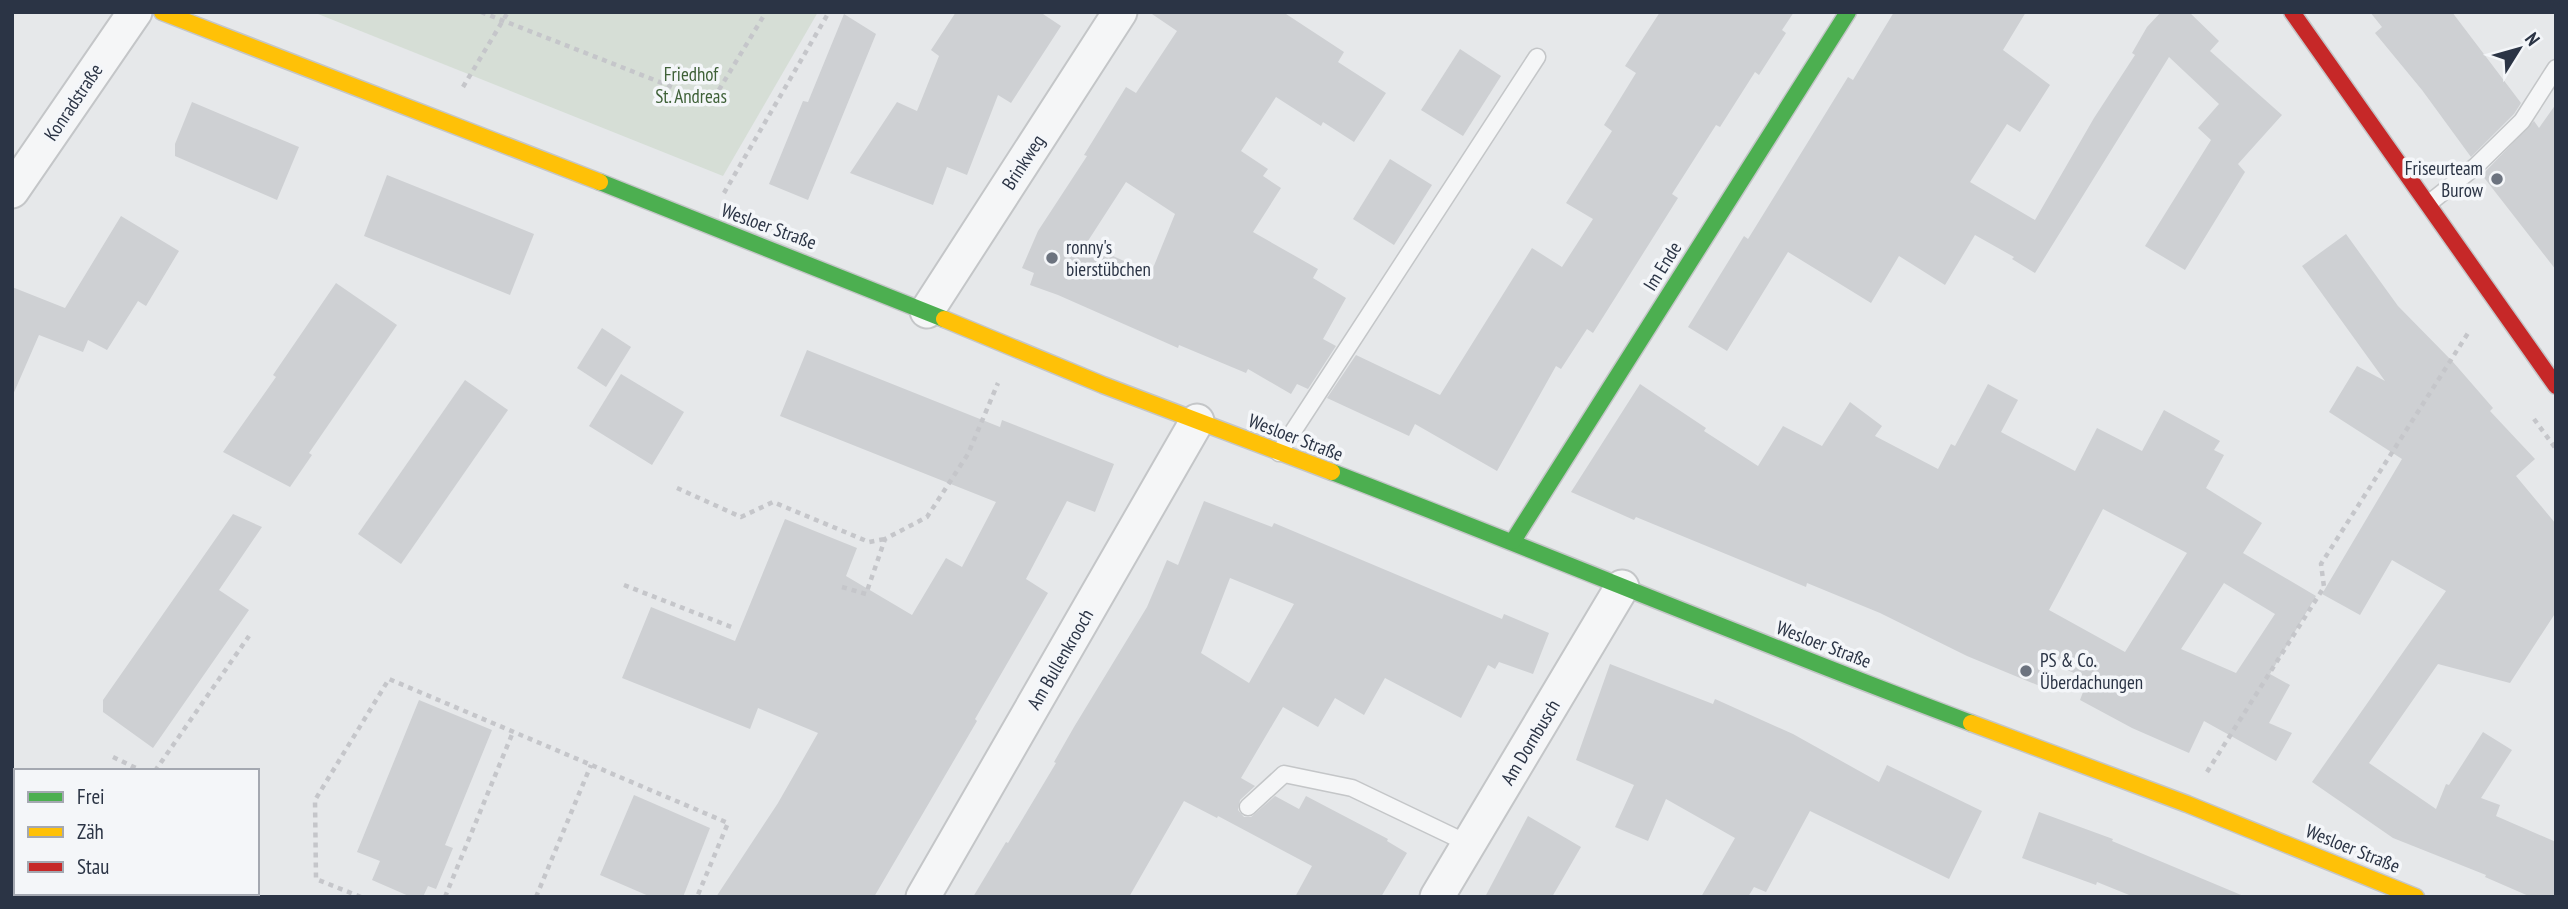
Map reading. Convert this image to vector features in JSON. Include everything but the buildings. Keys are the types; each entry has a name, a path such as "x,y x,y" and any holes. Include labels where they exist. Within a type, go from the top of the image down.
{"street":[{"name":"Konradstraße","path":"12,191 135,12"},
{"name":"Wesloer Straße","path":"162,12 803,261 1104,386 1513,541 1622,587 1899,696 2187,804 2416,897"},
{"name":"Brinkweg","path":"927,312 1120,12"},
{"name":"Im Ende","path":"1513,541 1848,12"},
{"path":"2292,12 2556,386"},
{"name":"Am Bullenkrooch","path":"923,897 1197,421"},
{"name":"Am Dornbusch","path":"1437,897 1622,587"}],"lane":[{"path":"1279,453 1538,57"},
{"path":"2428,204 2476,166 2522,121 2556,68"},
{"path":"1248,807 1284,774 1352,788 1469,844"}],"path":[{"path":"481,12 708,101 715,98 766,12"},
{"path":"442,120 508,12"},
{"path":"705,225 829,12"},
{"path":"2187,804 2324,587 2321,564 2493,298"},
{"path":"677,488 741,517 773,502 869,542 885,539 927,517 968,454 995,391 1008,345"},
{"path":"842,587 866,594 885,539"},
{"path":"624,585 734,628"},
{"path":"156,769 249,636"},
{"path":"361,897 316,878 315,800 389,679 727,822 697,897"},
{"path":"446,896 513,732"},
{"path":"113,757 138,769"},
{"path":"536,897 592,765"}],"green space":[{"name":"Friedhof St. Andreas","path":"313,12 818,12 723,176"},
{"path":"12,845 14,895 170,897 12,897"}],"traffic: fast":[{"path":"1513,541 1848,12"},
{"path":"600,182 944,319"},
{"path":"1332,472 1971,723"}],"traffic: slow":[{"path":"162,12 600,182"},
{"path":"944,319 1103,385 1332,472"},
{"path":"1971,723 2187,804 2416,897"}],"traffic: jam":[{"path":"2292,12 2556,386"}],"place":[{"name":"Friseurteam Burow","path":"2497,179"},
{"name":"ronny's bierstübchen","path":"1052,258"},
{"name":"PS & Co. Überdachungen","path":"2026,671"}]}
